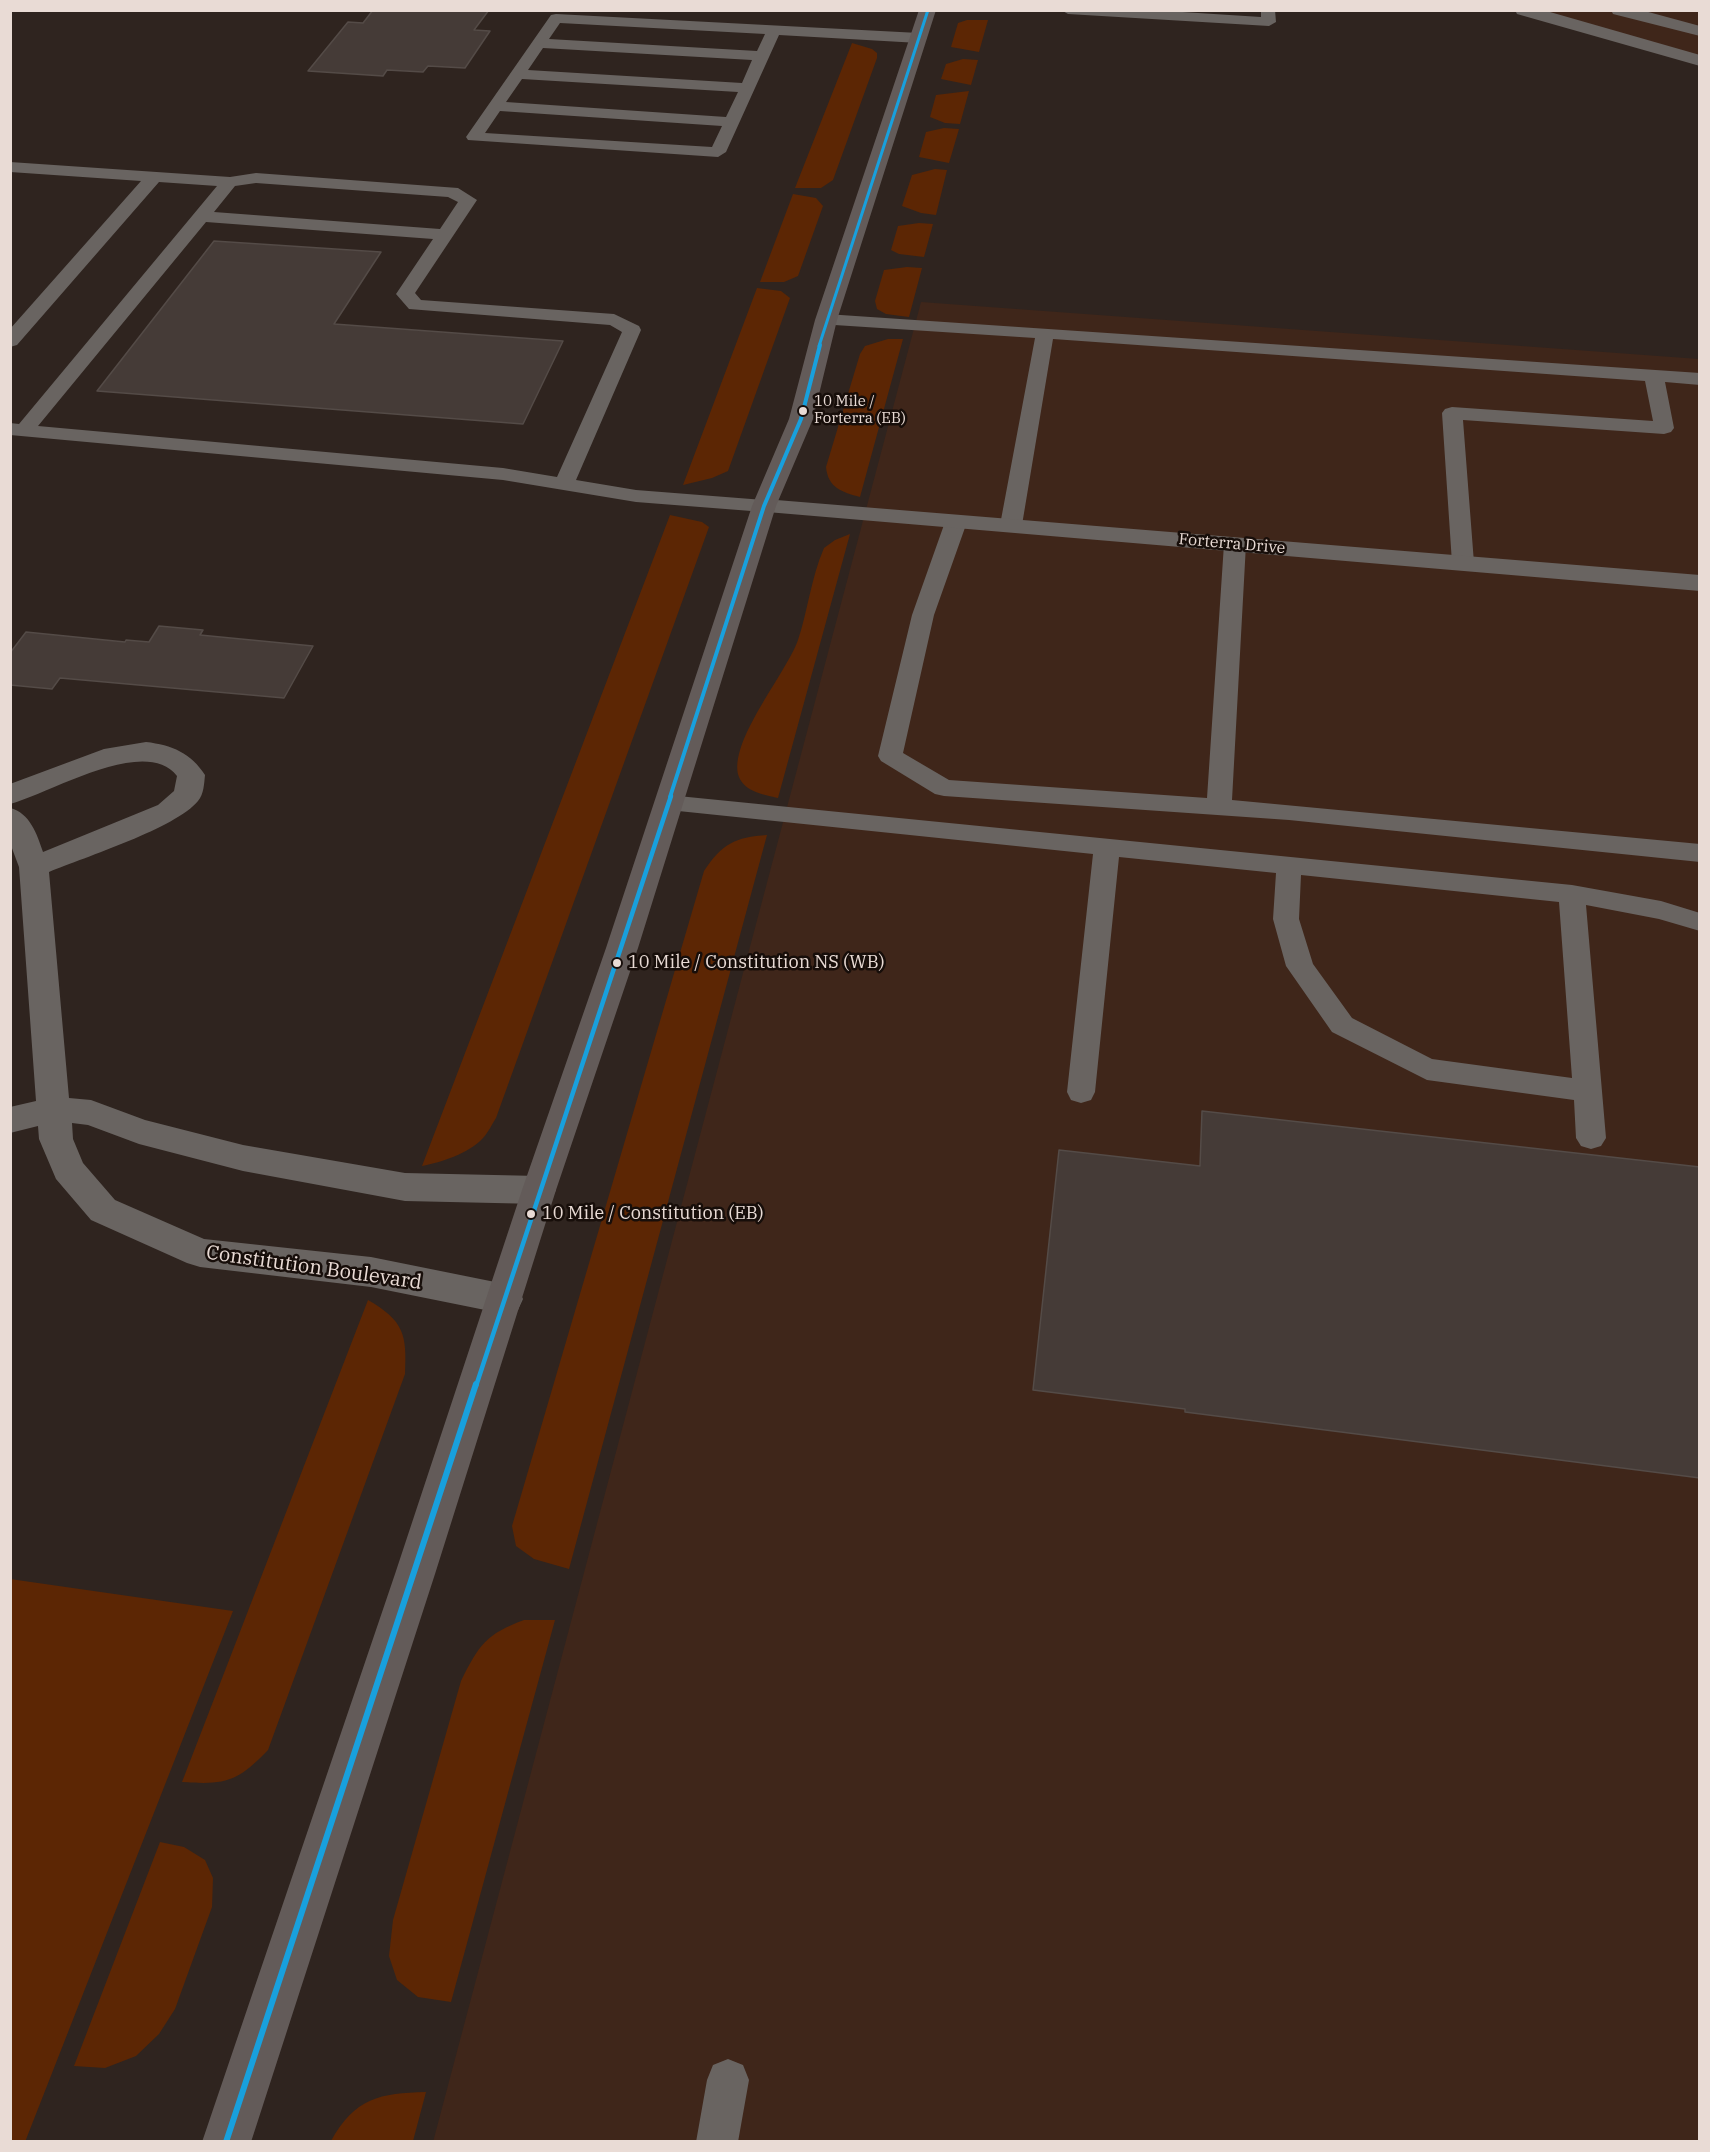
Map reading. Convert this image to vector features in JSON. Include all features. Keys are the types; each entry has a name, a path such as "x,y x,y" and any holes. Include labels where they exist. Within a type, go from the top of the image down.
{"main road":[{"path":"226,2142 539,1190 622,948 764,506 801,419 826,320 923,24"}],"street":[{"path":"1523,10 1700,61"},
{"path":"1619,10 1700,31"},
{"name":"Forterra Drive","path":"764,506 1700,583"},
{"path":"10,795 114,755 131,751 147,751 177,758 191,774 188,795 168,812 34,867"},
{"name":"Constitution Boulevard","path":"10,817 21,831 34,867 56,1139 68,1170 103,1210 201,1253 371,1272 505,1299"},
{"path":"10,1120 55,1109 91,1113 139,1131 243,1158 405,1187 539,1190"}],"lane":[{"path":"1068,10 1269,22 1268,10"},
{"path":"774,30 718,152 474,137 556,18 774,30 923,24"},
{"path":"539,43 762,56"},
{"path":"518,74 747,88"},
{"path":"495,106 732,122"},
{"path":"10,167 230,182 256,178 452,192 468,200 405,294 416,305 614,320 632,330 564,484"},
{"path":"10,341 154,177"},
{"path":"17,429 230,182"},
{"path":"201,216 444,235"},
{"path":"826,320 1700,379"},
{"path":"1011,525 1045,333"},
{"path":"1463,563 1452,413 1664,428 1653,375"},
{"path":"17,429 503,474 636,496 764,506"},
{"path":"956,522 922,615 890,756 944,788 1219,807 1700,853"},
{"path":"1219,807 1235,544"},
{"path":"668,803 1572,894 1661,910 1700,922"},
{"path":"1081,1092 1107,847"},
{"path":"1289,866 1286,919 1300,966 1342,1025 1427,1069 1587,1090"},
{"path":"1572,894 1591,1138"},
{"path":"717,2142 728,2080"}],"shaded area":[{"path":"1539,11 1699,11 1699,57"},
{"path":"967,20 988,20 979,52 951,47 958,23"},
{"path":"852,43 872,49 877,53 877,58 833,180 821,188 795,188"},
{"path":"963,59 978,60 971,85 941,79 946,64"},
{"path":"969,91 960,124 945,123 930,117 936,95"},
{"path":"944,128 959,129 949,163 919,157 926,132"},
{"path":"935,169 947,170 936,215 921,213 902,206 912,175"},
{"path":"793,194 816,198 823,206 798,276 784,282 760,282"},
{"path":"933,224 924,257 899,254 891,250 898,226"},
{"path":"922,268 909,317 886,314 877,309 875,301 884,270"},
{"path":"757,288 781,291 790,298 728,471 712,478 683,485"},
{"path":"921,302 1699,359 1699,2141 433,2142"},
{"path":"888,339 903,339 860,497 837,488 830,480 826,467 860,354 865,346"},
{"path":"670,515 702,522 709,527 496,1118 485,1136 470,1149 446,1160 422,1166"},
{"path":"850,534 778,798 767,796 746,786 739,777 738,763 741,746 798,640 824,548 835,540"},
{"path":"767,835 569,1569 534,1559 516,1546 512,1526 704,871 717,854 730,844 746,838"},
{"path":"368,1300 389,1315 401,1330 405,1349 405,1374 268,1750 248,1769 230,1779 210,1783 182,1782"},
{"path":"10,1579 233,1611 25,2142 10,2141"},
{"path":"524,1620 555,1620 451,2002 418,1997 397,1980 389,1956 393,1920 461,1681 473,1658 485,1642 501,1630"},
{"path":"160,1842 184,1847 205,1860 213,1878 212,1907 175,2009 159,2034 136,2056 105,2068 74,2066"},
{"path":"426,2092 413,2141 331,2141 350,2115 370,2101 395,2094"}],"building":[{"path":"373,10 489,10 474,30 490,31 465,68 428,66 423,72 387,70 383,76 308,71 348,22 363,23"},
{"path":"214,241 381,252 334,324 563,341 523,424 97,391"},
{"path":"159,626 203,630 200,635 313,646 284,698 60,678 52,689 10,685 10,653 26,632 125,642 126,640 149,642"},
{"path":"1202,1111 1700,1167 1700,1478 1185,1412 1185,1409 1033,1390 1059,1150 1200,1166"}],"transit line":[{"path":"226,2142 415,1574 539,1190 622,948 764,506 801,419 826,320 928,10"}],"place":[{"name":"10 Mile / Forterra (EB)","path":"803,411"},
{"name":"10 Mile / Constitution NS (WB)","path":"617,963"},
{"name":"10 Mile / Constitution (EB)","path":"531,1214"}]}
